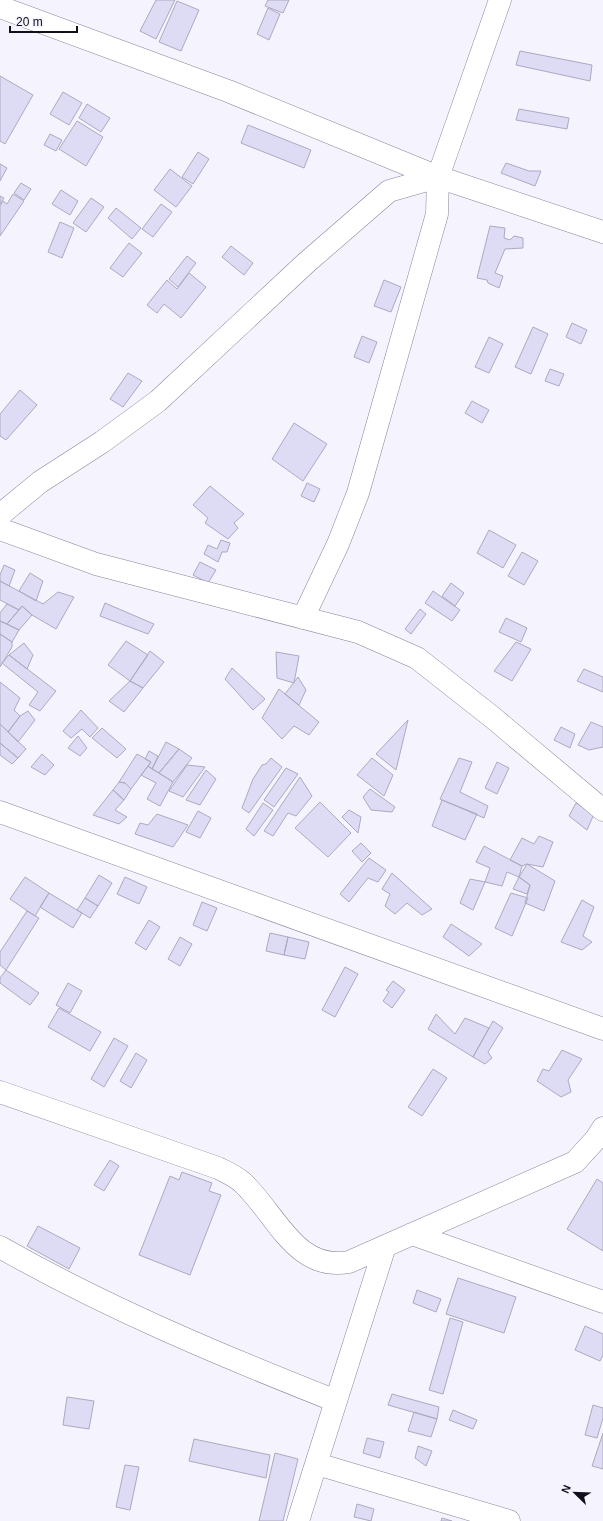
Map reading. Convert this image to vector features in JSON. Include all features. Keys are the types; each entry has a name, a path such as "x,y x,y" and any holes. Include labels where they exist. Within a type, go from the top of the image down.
{"street":[{"path":"303,618 338,544 358,493 437,214 438,177 500,0"},
{"path":"0,7 228,91 438,177 603,232"},
{"path":"0,515 40,482 102,442 158,401 306,263 389,190 438,177"},
{"path":"0,529 96,564 358,632 417,658 492,717 603,810"},
{"path":"0,812 603,1029"},
{"path":"0,1092 218,1168 232,1175 243,1183 300,1250 318,1261 328,1264 349,1262 574,1162 596,1139 603,1128"},
{"path":"412,1234 603,1302"},
{"path":"298,1521 385,1246"},
{"path":"0,1247 105,1301 181,1336 336,1401"},
{"path":"317,1464 509,1521"}],"building":[{"path":"156,0 175,0 156,39 140,31"},
{"path":"268,0 289,0 283,13 265,6"},
{"path":"177,1 199,10 181,51 159,42"},
{"path":"268,8 280,14 269,40 257,34"},
{"path":"520,51 592,65 590,81 516,65"},
{"path":"0,76 33,95 5,144 0,141"},
{"path":"63,92 82,103 69,125 50,114"},
{"path":"87,104 110,118 101,132 79,118"},
{"path":"519,109 569,118 567,129 516,120"},
{"path":"77,121 103,137 86,166 59,149"},
{"path":"248,125 311,150 304,168 241,143"},
{"path":"50,134 62,140 56,151 44,145"},
{"path":"198,152 209,159 193,184 182,177"},
{"path":"506,163 529,171 541,171 535,186 501,173"},
{"path":"0,164 7,168 0,181"},
{"path":"170,169 192,186 176,207 154,190"},
{"path":"21,183 31,189 24,200 14,193"},
{"path":"61,190 78,201 70,215 52,204"},
{"path":"13,194 24,201 0,236 0,206 3,201 7,204"},
{"path":"0,196 4,198 0,204"},
{"path":"91,198 104,207 86,232 73,223"},
{"path":"161,204 172,212 153,237 142,229"},
{"path":"116,208 141,228 132,239 108,218"},
{"path":"60,222 74,228 62,258 48,252"},
{"path":"490,226 505,228 504,238 510,240 514,236 523,238 523,248 505,249 495,273 503,276 499,288 488,283 487,280 477,278"},
{"path":"129,243 142,253 123,277 110,268"},
{"path":"231,246 253,263 244,275 222,257"},
{"path":"187,256 196,263 178,287 169,279"},
{"path":"189,273 206,287 181,318 164,304 157,313 147,305 167,280 177,289"},
{"path":"384,280 401,287 391,312 374,306"},
{"path":"572,323 587,330 581,344 566,337"},
{"path":"533,327 548,334 531,374 515,367"},
{"path":"362,336 377,342 369,363 354,357"},
{"path":"489,337 503,344 489,373 475,367"},
{"path":"550,369 564,374 559,386 545,381"},
{"path":"128,373 142,381 123,407 110,399"},
{"path":"20,390 37,405 6,440 0,436 0,414"},
{"path":"472,401 489,410 482,423 465,413"},
{"path":"294,423 327,444 303,481 272,459"},
{"path":"307,483 320,489 314,502 301,496"},
{"path":"210,486 244,514 234,523 238,528 228,539 205,523 208,518 193,505"},
{"path":"489,530 516,545 503,568 477,553"},
{"path":"221,540 230,543 227,552 222,552 218,562 204,554 208,545 217,549"},
{"path":"522,552 538,561 524,585 508,576"},
{"path":"200,562 216,570 208,583 193,575"},
{"path":"4,565 15,570 9,586 0,581 0,575"},
{"path":"30,573 43,581 36,601 19,591"},
{"path":"0,581 43,604 58,592 74,597 56,629 32,615 22,606 19,610 0,600"},
{"path":"451,583 464,593 455,606 442,596"},
{"path":"433,591 460,610 452,621 425,603"},
{"path":"105,603 154,624 148,634 100,616"},
{"path":"7,604 19,610 7,624 0,621 0,613"},
{"path":"22,606 32,615 19,630 7,624"},
{"path":"420,609 426,614 411,634 405,629"},
{"path":"506,618 527,628 521,642 499,632"},
{"path":"0,621 19,630 12,642 0,634"},
{"path":"0,634 12,642 12,647 0,667"},
{"path":"126,641 148,655 130,681 108,665"},
{"path":"516,642 531,649 512,681 494,671"},
{"path":"24,643 33,655 27,669 9,655"},
{"path":"150,651 164,662 143,688 130,681"},
{"path":"276,652 299,656 294,683 277,678"},
{"path":"9,655 56,691 40,711 29,705 38,692 2,663"},
{"path":"232,668 265,699 253,710 225,679"},
{"path":"584,669 603,677 603,692 577,681"},
{"path":"298,677 306,690 299,705 285,694"},
{"path":"130,681 143,688 124,712 109,701"},
{"path":"0,682 20,698 14,710 20,716 8,732 0,724"},
{"path":"279,689 319,722 309,735 294,726 282,739 262,718"},
{"path":"81,710 98,728 90,737 82,729 71,738 63,731"},
{"path":"28,711 35,720 18,742 8,732 20,716"},
{"path":"408,720 396,770 376,754"},
{"path":"591,722 603,727 603,747 589,750 578,745"},
{"path":"0,724 26,749 18,758 0,743"},
{"path":"561,727 575,734 570,748 554,740"},
{"path":"102,728 126,749 117,758 92,738"},
{"path":"78,736 87,748 80,756 68,748"},
{"path":"166,742 179,749 159,773 152,769"},
{"path":"0,743 18,758 12,764 0,755"},
{"path":"179,749 192,758 173,782 159,773"},
{"path":"149,751 158,756 152,769 148,766 151,762 145,759"},
{"path":"42,754 54,765 45,775 31,767"},
{"path":"137,754 151,762 131,789 125,783 119,782"},
{"path":"271,758 282,767 249,813 242,808 253,779 262,765 266,764"},
{"path":"372,758 393,775 384,796 357,775"},
{"path":"459,758 472,762 460,792 488,806 484,818 440,799"},
{"path":"497,762 509,768 497,794 485,788"},
{"path":"187,765 205,767 183,797 169,791"},
{"path":"148,766 173,782 160,806 147,799 156,783 141,775"},
{"path":"286,768 298,774 274,807 264,800"},
{"path":"206,770 216,779 200,805 186,800"},
{"path":"300,777 312,796 296,816 288,813 273,836 264,831"},
{"path":"119,782 125,783 131,789 124,800 113,790"},
{"path":"370,789 395,807 392,812 371,810 363,797"},
{"path":"113,790 124,800 115,810 127,817 119,824 93,815"},
{"path":"442,800 477,814 465,840 432,826"},
{"path":"320,802 351,833 328,857 295,828"},
{"path":"263,803 273,810 254,836 246,829"},
{"path":"576,803 594,814 587,830 569,816"},
{"path":"349,810 361,817 358,833 342,817"},
{"path":"198,811 211,818 200,838 186,832"},
{"path":"157,814 188,825 173,847 135,834 140,823 148,825"},
{"path":"539,836 553,842 543,867 527,864 522,866 510,860 522,838 534,844"},
{"path":"361,843 371,853 362,862 352,851"},
{"path":"484,846 522,866 519,877 507,872 502,886 485,882 490,868 476,862"},
{"path":"369,858 386,870 378,882 368,878 349,902 340,894"},
{"path":"527,864 555,881 544,911 525,903 530,885 519,877"},
{"path":"392,873 432,909 422,915 407,903 395,914 385,906 390,894 382,889"},
{"path":"99,875 112,883 98,906 85,898"},
{"path":"25,877 49,893 35,916 10,899"},
{"path":"125,877 147,887 139,904 117,894"},
{"path":"519,877 530,885 527,894 513,889"},
{"path":"470,879 485,882 473,910 460,903"},
{"path":"49,893 82,913 73,928 40,907"},
{"path":"511,893 528,898 512,936 495,928"},
{"path":"85,898 98,906 90,918 77,910"},
{"path":"582,900 594,907 583,936 592,942 582,950 561,942"},
{"path":"202,902 217,908 207,931 193,925"},
{"path":"27,911 39,918 6,970 0,965 0,952"},
{"path":"149,920 160,927 146,950 135,943"},
{"path":"451,924 482,944 469,956 443,937"},
{"path":"270,933 288,937 284,955 266,951"},
{"path":"180,937 192,944 180,966 168,959"},
{"path":"288,937 309,942 305,959 284,955"},
{"path":"345,967 358,974 335,1017 322,1010"},
{"path":"6,970 39,993 30,1005 0,983 0,978"},
{"path":"393,981 405,990 392,1008 383,1001 389,992 386,990"},
{"path":"68,983 82,991 70,1013 56,1005"},
{"path":"59,1008 101,1032 90,1051 48,1027"},
{"path":"436,1014 455,1034 465,1018 489,1028 473,1057 428,1029"},
{"path":"493,1021 503,1028 488,1052 492,1058 485,1064 473,1057"},
{"path":"114,1038 128,1046 104,1087 91,1079"},
{"path":"562,1050 582,1059 568,1080 571,1092 561,1097 537,1081 543,1069 549,1071"},
{"path":"136,1053 147,1060 131,1088 120,1081"},
{"path":"433,1069 447,1078 422,1116 408,1107"},
{"path":"110,1160 119,1166 104,1191 94,1185"},
{"path":"182,1172 212,1183 209,1191 221,1195 190,1275 139,1255 170,1176 179,1180"},
{"path":"597,1179 603,1183 603,1251 567,1229"},
{"path":"38,1226 80,1248 69,1269 27,1246"},
{"path":"458,1278 516,1297 504,1333 446,1314"},
{"path":"417,1290 441,1299 436,1312 413,1303"},
{"path":"450,1318 463,1322 443,1394 429,1390"},
{"path":"585,1326 603,1334 603,1355 600,1361 575,1350"},
{"path":"392,1394 439,1407 437,1419 388,1405"},
{"path":"67,1397 94,1401 89,1429 63,1425"},
{"path":"593,1405 603,1408 603,1418 597,1438 585,1435"},
{"path":"453,1410 477,1420 473,1429 449,1420"},
{"path":"414,1412 437,1419 431,1437 408,1431"},
{"path":"603,1433 603,1469 592,1466"},
{"path":"367,1438 384,1442 380,1458 363,1453"},
{"path":"194,1439 270,1455 266,1478 189,1461"},
{"path":"418,1446 432,1451 426,1466 415,1458"},
{"path":"275,1453 298,1459 283,1521 259,1521"},
{"path":"125,1465 139,1467 130,1510 116,1507"},
{"path":"357,1504 374,1509 371,1521 354,1517"},
{"path":"442,1518 452,1521 441,1521"}]}
